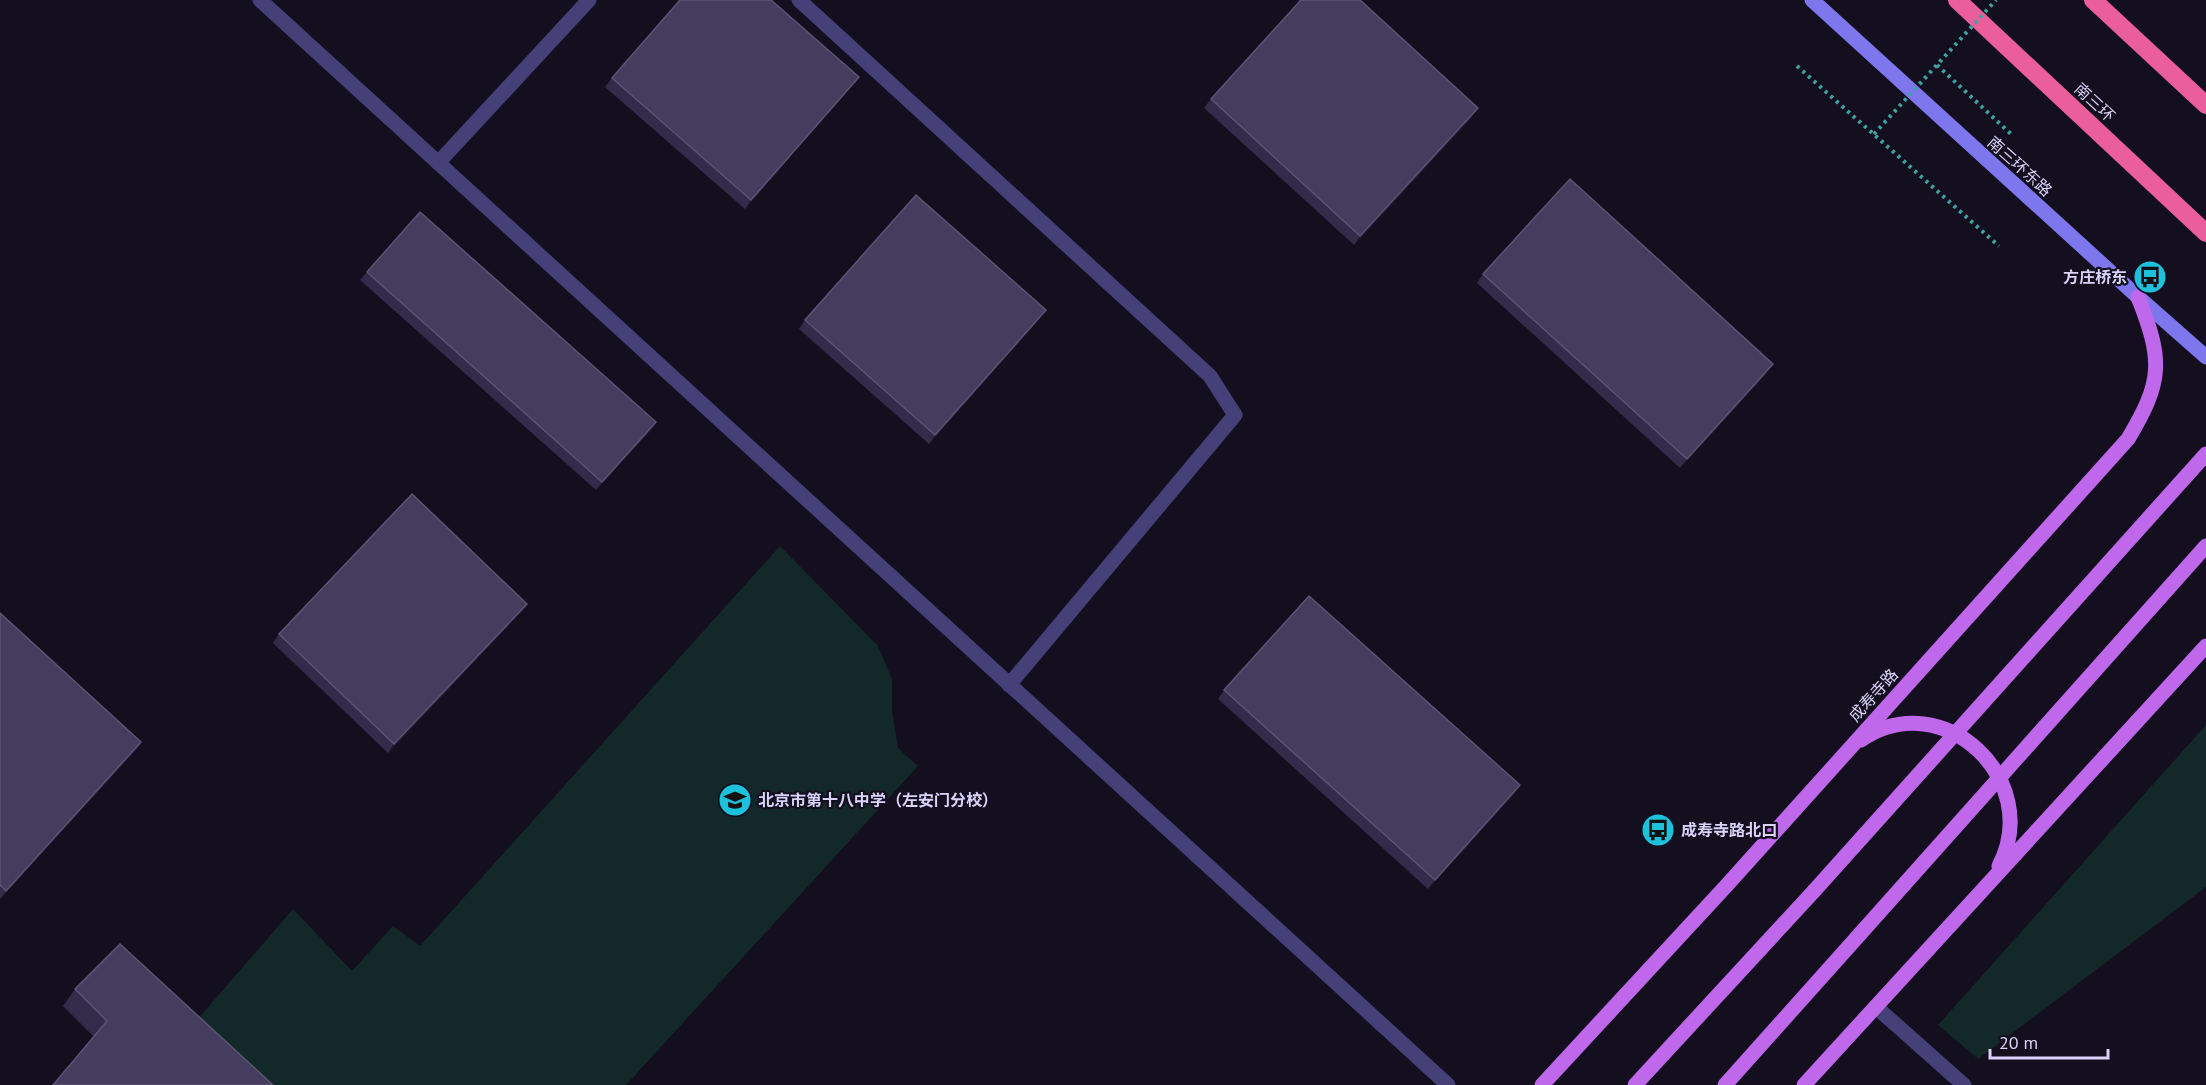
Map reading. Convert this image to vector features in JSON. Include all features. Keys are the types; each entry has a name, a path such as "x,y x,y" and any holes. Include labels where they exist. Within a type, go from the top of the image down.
{"highway":[{"name":"南三环","path":"1957,0 2206,233"},
{"path":"2093,0 2206,105"}],"main road":[{"name":"成寿寺路","path":"1542,1085 1727,885 2128,439 2142,415 2154,385 2157,360 2152,331 2138,297"},
{"path":"1635,1085 1814,891 2206,454"},
{"path":"1725,1085 2206,546"},
{"path":"1804,1085 2206,646"},
{"path":"1849,748 1869,735 1890,727 1913,724 1937,727 1959,735 1978,749 1994,766 2004,787 2010,810 2010,833 2005,856 1994,877"}],"street":[{"path":"260,0 1448,1085"},
{"path":"438,163 589,0"},
{"path":"799,0 1210,376 1235,415 1009,685"},
{"name":"南三环东路","path":"1812,0 2206,357"},
{"path":"1876,1007 1964,1085"}],"path":[{"path":"1874,134 1996,0"},
{"path":"1937,65 2012,135"},
{"path":"1797,66 1999,246"}],"green space":[{"name":"北京市第十八中学（左安门分校）","path":"780,546 878,646 892,679 892,710 898,748 918,766 626,1085 238,1085 185,1034 293,909 352,971 393,926 420,946"},
{"path":"2206,725 2206,887 1978,1059 1938,1025"}],"building":[{"path":"680,0 771,0 859,77 751,200 612,78"},
{"path":"1301,0 1360,0 1478,108 1360,236 1211,99"},
{"path":"1570,179 1773,364 1687,459 1483,274"},
{"path":"916,195 1046,310 935,435 805,320"},
{"path":"420,212 656,422 602,482 367,272"},
{"path":"412,494 527,604 394,744 279,634"},
{"path":"1309,596 1520,785 1435,880 1224,690"},
{"path":"0,613 141,742 6,891 0,885"},
{"path":"120,944 273,1085 53,1085 107,1021 75,989"}],"place":[{"name":"方庄桥东","path":"2150,277"},
{"name":"北京市第十八中学（左安门分校）","path":"735,800"},
{"name":"成寿寺路北口","path":"1658,830"}]}
